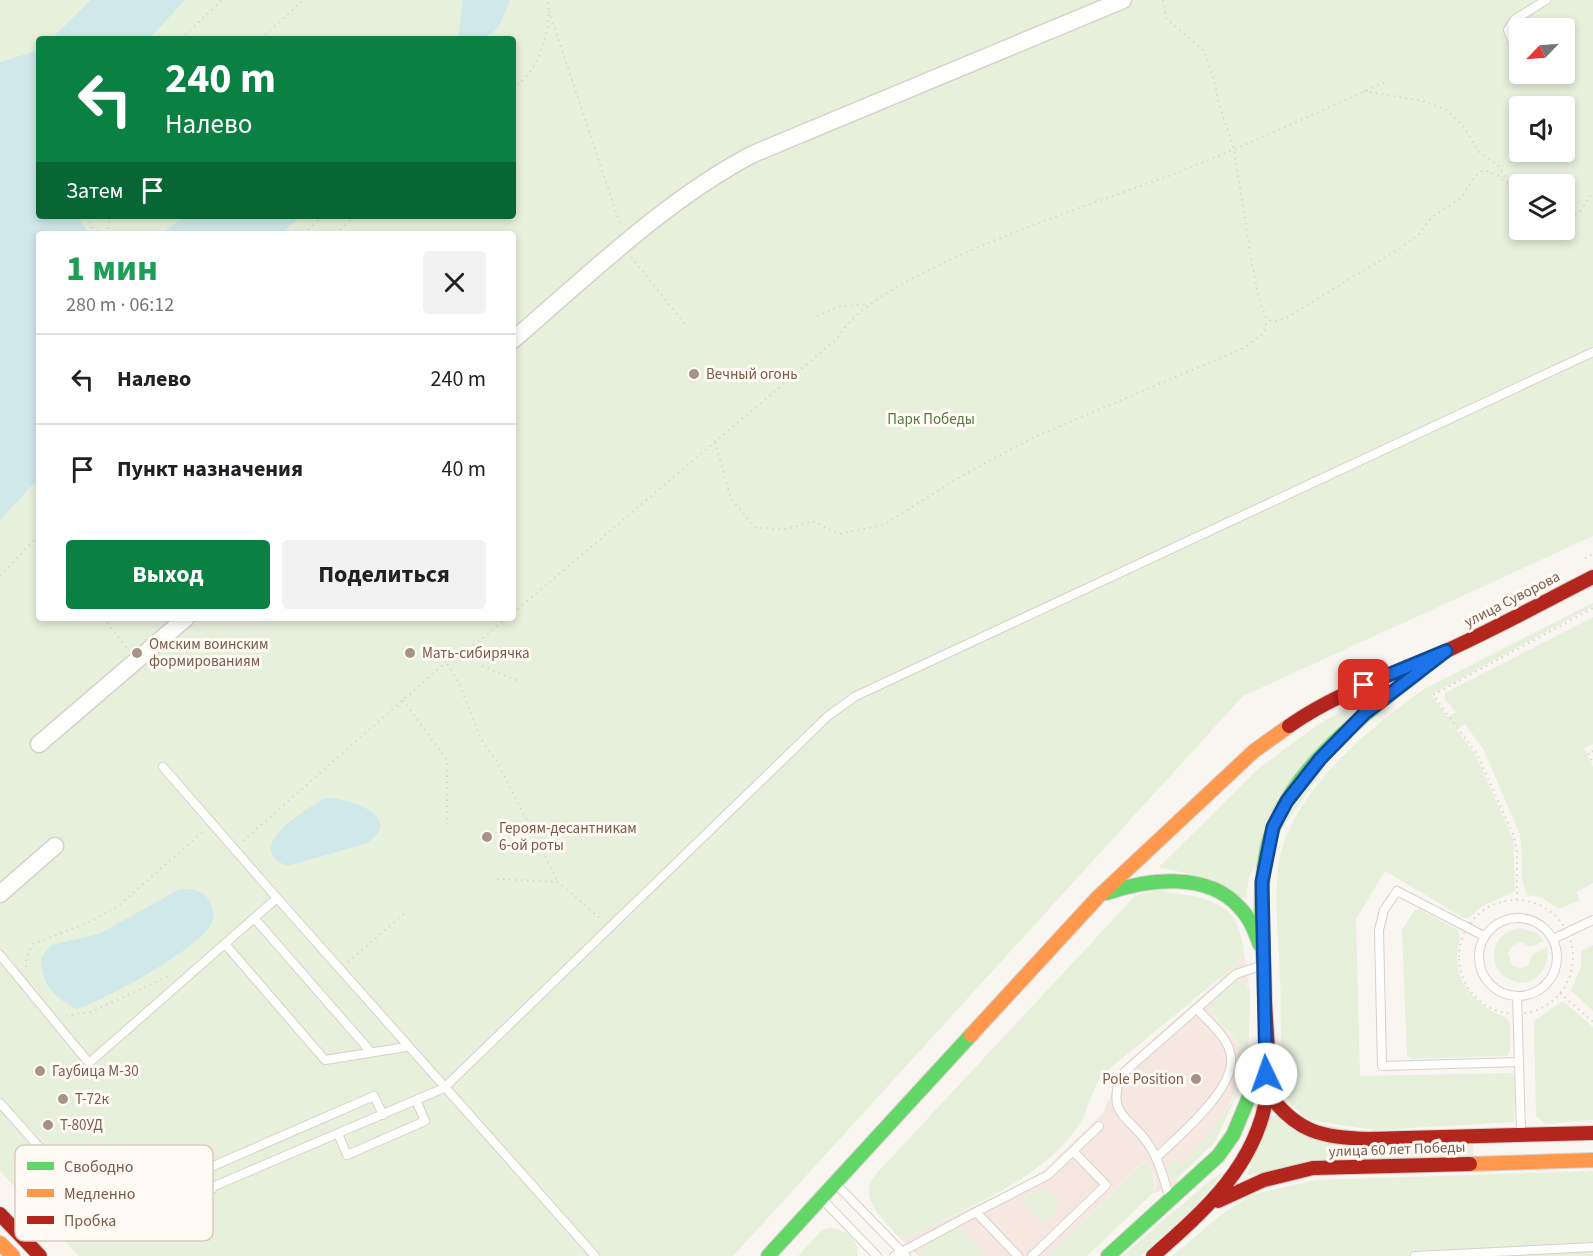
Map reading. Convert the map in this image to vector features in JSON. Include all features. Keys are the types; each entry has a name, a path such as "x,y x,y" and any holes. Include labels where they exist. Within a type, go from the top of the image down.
{"main road":[{"name":"улица Суворова","path":"1446,651 1593,577"},
{"path":"768,1256 1098,897 1254,751 1305,714 1364,685 1446,651"},
{"path":"1154,1256 1209,1206 1251,1147 1267,1092 1264,1056 1262,882 1265,857 1273,827 1287,801 1320,759 1365,713 1446,651"},
{"path":"1098,897 1131,884 1156,879 1189,883 1214,892 1238,905 1252,924 1263,958"},
{"path":"1108,1256 1218,1156 1233,1135 1264,1056"},
{"name":"улица 60 лет Победы","path":"1267,1092 1285,1117 1298,1127 1318,1134 1370,1139 1593,1133"},
{"path":"1489,1136 1490,1163"},
{"name":"улица 60 лет Победы","path":"1209,1206 1253,1183 1282,1172 1313,1168 1593,1160"},
{"path":"0,1214 15,1230"},
{"path":"26,1241 40,1256"},
{"path":"0,1243 13,1256"}],"street":[{"path":"516,337 705,181 753,154 1123,0"},
{"path":"39,744 182,621"},
{"path":"0,894 56,846"}],"lane":[{"path":"1517,18 1546,0"},
{"path":"213,1189 444,1088 611,929 828,716 856,696 1593,352"},
{"path":"163,767 406,1047 595,1256"},
{"path":"1484,936 1397,891 1384,909 1379,930 1382,1066 1519,1062"},
{"path":"0,955 89,1063 277,898"},
{"path":"1513,917 1537,922 1553,939 1557,962 1548,982 1528,995 1517,996 1495,989 1480,970 1479,947 1484,936 1491,927 1513,917"},
{"path":"254,918 371,1052"},
{"path":"1553,939 1593,920"},
{"path":"225,944 325,1060 406,1047"},
{"path":"1170,1200 1156,1158 1146,1141 1118,1110 1115,1093 1121,1076 1236,974 1263,958"},
{"path":"1517,996 1521,1135"},
{"path":"1156,1158 1214,1099 1229,1074 1231,1056 1225,1040 1197,1008"},
{"path":"213,1166 374,1096 383,1115"},
{"path":"338,1134 347,1155 425,1121 417,1100"},
{"path":"0,1103 37,1145"},
{"path":"836,1184 900,1254 1048,1175 1099,1126"},
{"path":"1032,1256 1106,1185 1073,1151"},
{"path":"822,1199 877,1256"},
{"path":"976,1212 1018,1256"},
{"path":"1415,1256 1593,1247"}],"path":[{"path":"185,36 209,9 222,0"},
{"path":"264,36 303,0"},
{"path":"516,87 524,80 544,48 549,11 548,0"},
{"path":"715,442 731,499 756,528 788,529 813,521 838,534 884,525 965,474 1032,438 1244,348 1264,333 1267,319 1260,303 1252,266 1234,148 1204,51 1170,24 1166,18 1163,0"},
{"path":"549,11 621,220 623,247 685,324"},
{"path":"516,610 838,338 845,323 868,304 1004,236 1234,148 1388,81"},
{"path":"1364,91 1423,101 1447,110 1464,127 1478,151 1498,165 1508,185"},
{"path":"1267,319 1273,322 1288,317 1402,247 1419,234 1431,218 1462,197 1475,176 1484,170 1497,176 1508,185"},
{"path":"1575,214 1580,212 1593,191"},
{"path":"88,219 92,227 99,231"},
{"path":"307,231 320,219"},
{"path":"339,231 352,219"},
{"path":"817,316 837,307 868,304"},
{"path":"0,576 36,540"},
{"path":"1583,558 1593,554"},
{"path":"1516,900 1517,852 1513,834 1477,754 1433,695 1593,608"},
{"path":"105,621 137,660"},
{"path":"234,849 446,662 503,621"},
{"path":"429,644 446,662 459,683 481,739 496,760 558,882 611,929"},
{"path":"465,650 475,663 521,682"},
{"path":"403,700 447,760 447,824"},
{"path":"1593,753 1588,753 1593,763"},
{"path":"29,990 26,970 27,956 33,944 87,924 118,906 212,824"},
{"path":"497,879 558,882"},
{"path":"1516,900 1547,909 1568,933 1572,964 1560,993 1545,1005 1518,1013 1507,1013 1486,1005 1470,990 1460,959 1460,948 1467,928 1483,910 1494,904 1516,900"},
{"path":"339,970 406,912"},
{"path":"46,1011 72,1017 91,1012 175,973"},
{"path":"1560,993 1593,1022"}],"shaded area":[{"path":"1244,952 1250,991 1248,984 1213,1016 1236,1041 1242,1054 1237,1088 1222,1118 1182,1166 1174,1158 1178,1184 1152,1194 1156,1186 1154,1174 1145,1160 1048,1256 918,1256 898,1236 908,1237 1038,1176 1103,1113 1122,1067 1237,964"}],"green space":[{"name":"Парк Победы","path":"0,0 1593,0 1593,536 1243,696 733,1256 79,1256 65,1241 213,1241 213,1145 15,1145 15,1187 0,1171"},
{"path":"1593,603 1593,606 1431,695 1448,717 1456,712 1444,698 1445,693 1593,617 1593,744 1584,748 1593,767 1593,883 1576,892 1580,900 1559,909 1541,897 1527,895 1522,873 1520,835 1484,750 1465,724 1456,729 1476,756 1513,839 1515,891 1481,907 1469,918 1464,918 1385,871 1356,919 1360,1076 1513,1073 1516,1082 1514,1122 1359,1131 1313,1123 1290,1104 1281,1043 1277,882 1285,841 1297,815 1313,790 1333,766 1379,724 1424,689"},
{"path":"1378,690 1249,877 1246,899 1185,873 1159,867 1259,768 1316,726"},
{"path":"1156,890 1202,898 1226,910 1241,934 1244,952 1237,964 1102,1075 1077,1128 1042,1164 1022,1179 977,1204 908,1237 898,1236 879,1215 871,1200 870,1184 875,1175 1135,896"},
{"path":"1419,909 1458,930 1457,957 1461,978 1479,1002 1507,1018 1510,1024 1510,1052 1507,1056 1411,1059 1407,1056 1402,930 1414,911"},
{"path":"1521,928 1537,933 1544,941 1530,947 1521,942 1513,945 1508,953 1512,965 1519,968 1528,966 1533,954 1547,947 1548,954 1546,965 1540,974 1524,983 1511,980 1502,974 1496,966 1494,957 1495,947 1500,939 1509,932"},
{"path":"1593,945 1593,1011 1571,990 1581,967 1581,951"},
{"path":"1243,979 1250,991 1248,1070 1215,1142 1173,1182 1166,1170 1174,1158 1182,1165 1216,1125 1236,1094 1241,1077 1242,1061 1238,1044 1210,1008 1215,999 1233,982"},
{"path":"1563,1001 1593,1027 1593,1120 1546,1124 1536,1116 1534,1021"},
{"path":"1269,1114 1473,1145 1474,1156 1247,1175"},
{"path":"1146,1160 1154,1180 1152,1194 1087,1256 1048,1256"},
{"path":"1593,1171 1593,1256 1172,1256 1221,1215 1251,1195 1315,1180"},
{"path":"1224,1172 1193,1209 1140,1256 1122,1256 1213,1178"},
{"path":"1040,1189 1049,1191 1057,1198 1056,1209 1044,1225 1019,1199"},
{"path":"958,1225 988,1256 921,1256 924,1246"},
{"path":"830,1228 846,1233 854,1240 858,1256 798,1256 822,1230"}],"water":[{"path":"91,0 185,0 152,36 54,36"},
{"path":"463,0 510,0 498,27 488,36 458,36"},
{"path":"36,51 36,219 80,219 88,231 36,231 36,481 0,520 0,62"},
{"path":"182,219 298,219 284,231 164,231"},
{"path":"326,798 348,801 371,811 378,818 380,826 377,835 365,844 287,866 274,858 271,849 274,839 282,829 305,810"},
{"path":"180,889 203,894 209,900 213,913 210,926 187,948 128,985 77,1009 61,1000 50,989 44,975 41,958 51,945 99,934"}],"traffic: fast":[{"path":"1265,1001 1262,890 1266,854 1274,825 1305,774 1326,751 1348,729 1419,672"},
{"path":"1107,893 1140,884 1176,881 1211,888 1227,896 1244,912 1260,945"},
{"path":"768,1256 971,1035"},
{"path":"1108,1256 1218,1156 1233,1135 1257,1078"}],"traffic: slow":[{"path":"971,1035 1098,897 1254,751 1289,726"},
{"path":"1470,1164 1593,1160"},
{"path":"0,1243 13,1256"}],"traffic: jam":[{"path":"1289,726 1326,703 1465,642 1593,577"},
{"path":"1153,1256 1209,1204 1240,1165 1252,1143 1261,1120 1267,1094 1265,1001"},
{"path":"1267,1092 1278,1106 1300,1124 1311,1130 1337,1137 1369,1139 1593,1133"},
{"path":"1218,1201 1264,1180 1313,1168 1470,1164"},
{"path":"0,1214 15,1230"},
{"path":"26,1241 40,1256"}],"place":[{"name":"Вечный огонь","path":"694,374"},
{"name":"Омским воинским формированиям","path":"137,653"},
{"name":"Мать-сибирячка","path":"410,653"},
{"name":"Героям-десантникам 6-ой роты","path":"487,837"},
{"name":"Гаубица М-30","path":"40,1071"},
{"name":"Pole Position","path":"1196,1079"},
{"name":"Т-72к","path":"63,1099"},
{"name":"Т-80УД","path":"48,1125"}],"route":[{"path":"1266,1074 1262,882 1265,857 1273,827 1287,801 1320,759 1365,713 1446,651 1364,685"}]}
